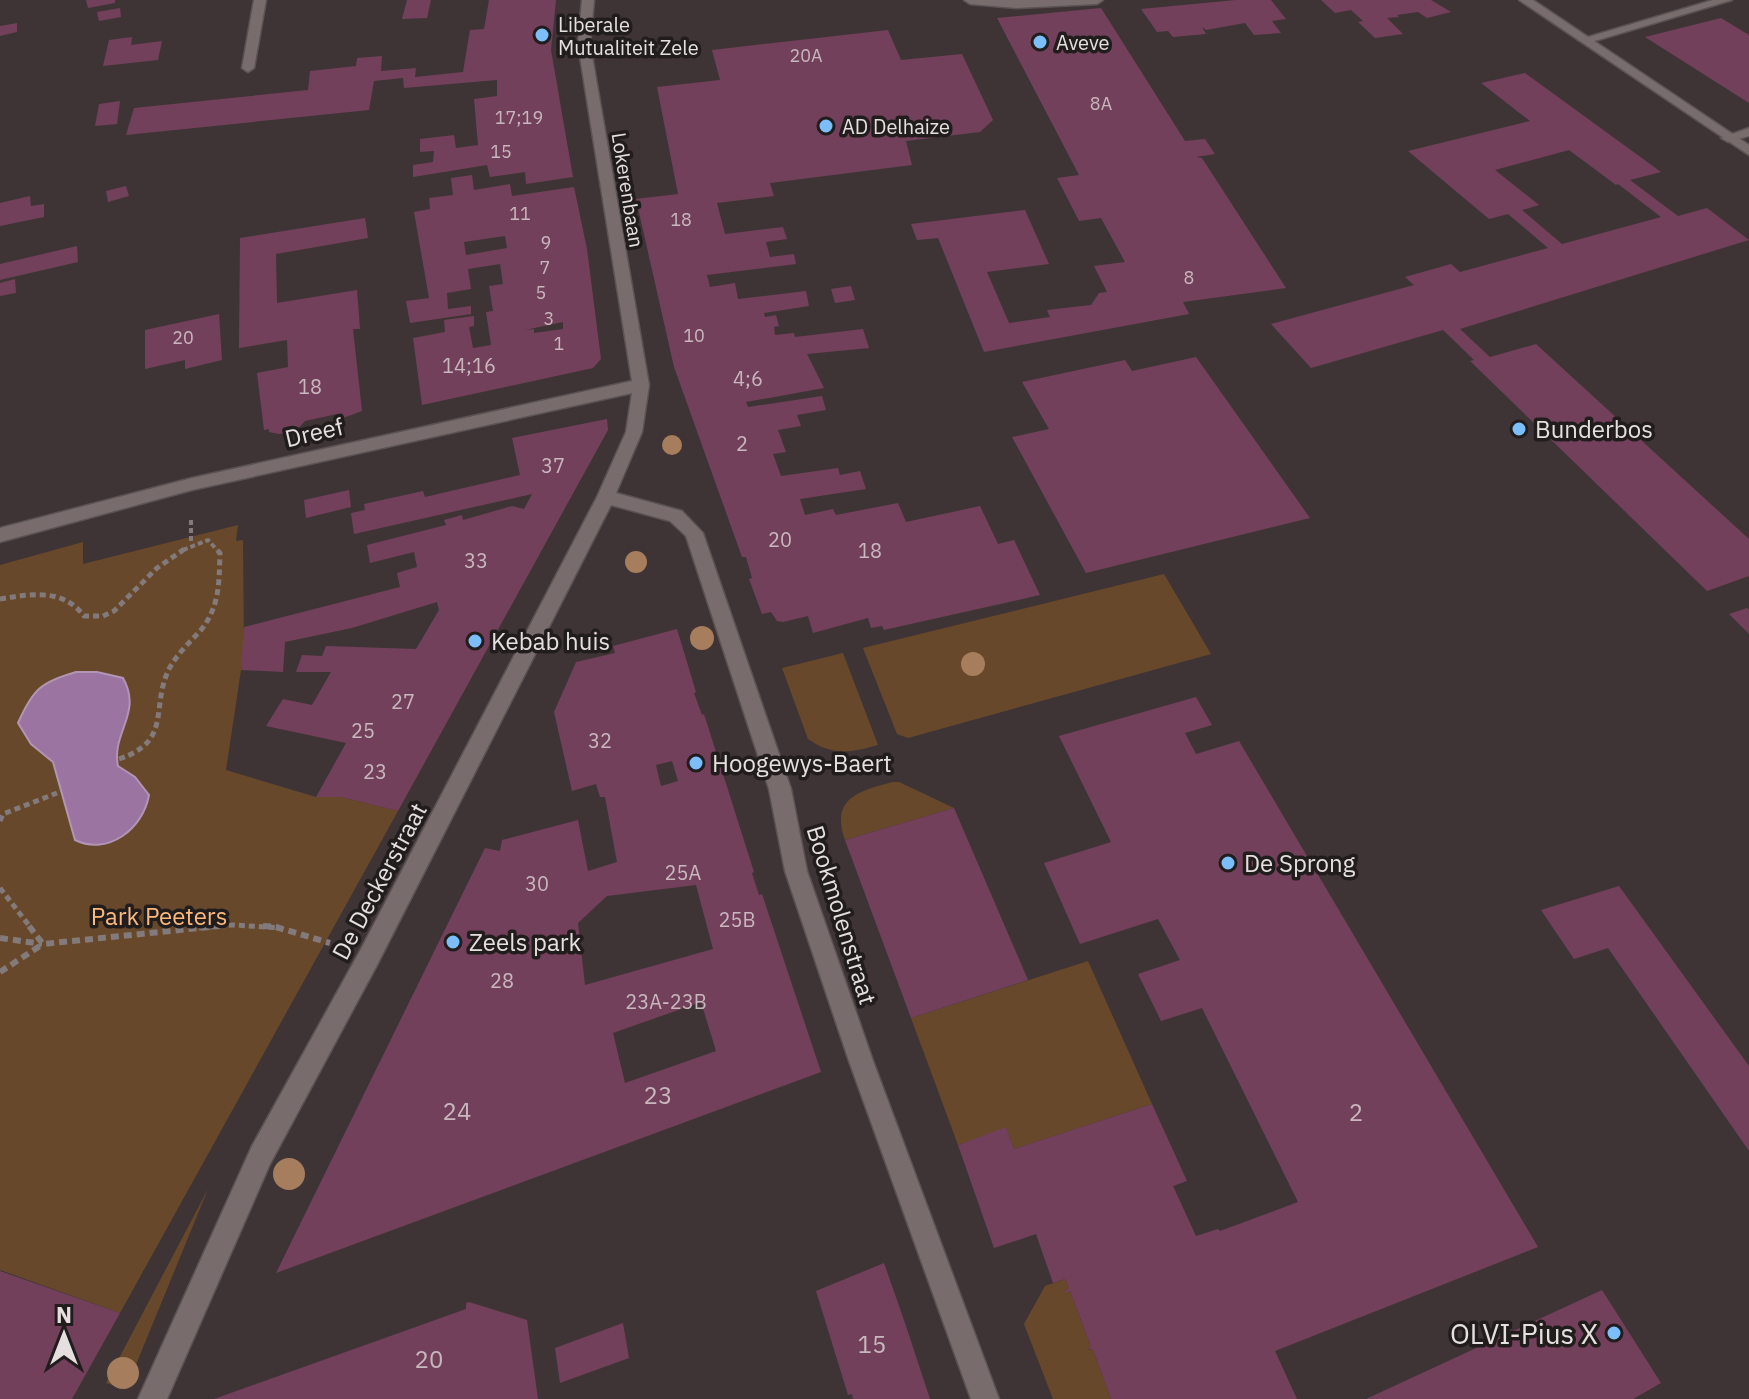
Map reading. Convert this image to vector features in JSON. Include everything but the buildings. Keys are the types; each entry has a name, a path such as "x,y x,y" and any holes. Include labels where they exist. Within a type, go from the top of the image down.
{"street":[{"path":"248,68 260,0"},
{"name":"Lokerenbaan","path":"588,0 584,44 641,385"},
{"path":"973,0 1016,4 1097,0"},
{"path":"1525,0 1749,151"},
{"path":"1584,40 1726,0"},
{"path":"1728,138 1749,132"},
{"name":"De Deckerstraat","path":"152,1399 178,1347 261,1155 369,957 606,497 634,432 641,385"},
{"name":"Dreef","path":"0,535 192,484 641,385"},
{"name":"Bookmolenstraat","path":"606,497 676,516 694,533 780,789 801,886 861,1061 985,1399"}],"path":[{"path":"0,599 56,594 77,603 84,616 96,618 114,612 129,594 191,543 208,540 220,553 216,603 201,629 170,666 163,683 158,730 135,756 119,759"},
{"path":"1,816 57,793"},
{"path":"0,888 43,944"},
{"path":"0,938 43,944 233,925 276,927 369,957"},
{"path":"0,972 43,944"}],"green space":[{"name":"Park Peeters","path":"238,525 236,541 243,540 244,650 226,770 316,797 341,797 398,811 120,1313 0,1270 0,565 83,542 83,564"},
{"path":"1164,574 1211,654 908,738 897,734 863,648"},
{"path":"843,653 878,745 842,751 825,748 808,739 782,668"},
{"path":"893,782 954,808 845,840 841,814 845,806 859,793"},
{"path":"1088,961 1152,1104 1014,1149 1006,1128 958,1145 911,1018"},
{"path":"208,1189 126,1389 106,1383"},
{"path":"1065,1279 1069,1288 1066,1292 1070,1291 1091,1347 1087,1349 1093,1350 1111,1399 1053,1399 1024,1324 1045,1286"}],"shaded area":[{"path":"76,672 97,672 123,678 130,702 119,743 118,766 135,777 149,795 140,819 132,828 111,842 100,844 75,840 53,762 31,744 18,723 28,702 40,688 54,679"}],"place":[{"name":"Liberale Mutualiteit Zele","path":"542,35"},
{"name":"Aveve","path":"1040,42"},
{"name":"AD Delhaize","path":"826,126"},
{"name":"Bunderbos","path":"1519,429"},
{"name":"Kebab huis","path":"475,641"},
{"name":"Hoogewys-Baert","path":"696,763"},
{"name":"De Sprong","path":"1228,863"},
{"name":"Zeels park","path":"453,942"},
{"name":"OLVI-Pius X","path":"1614,1333"}]}
